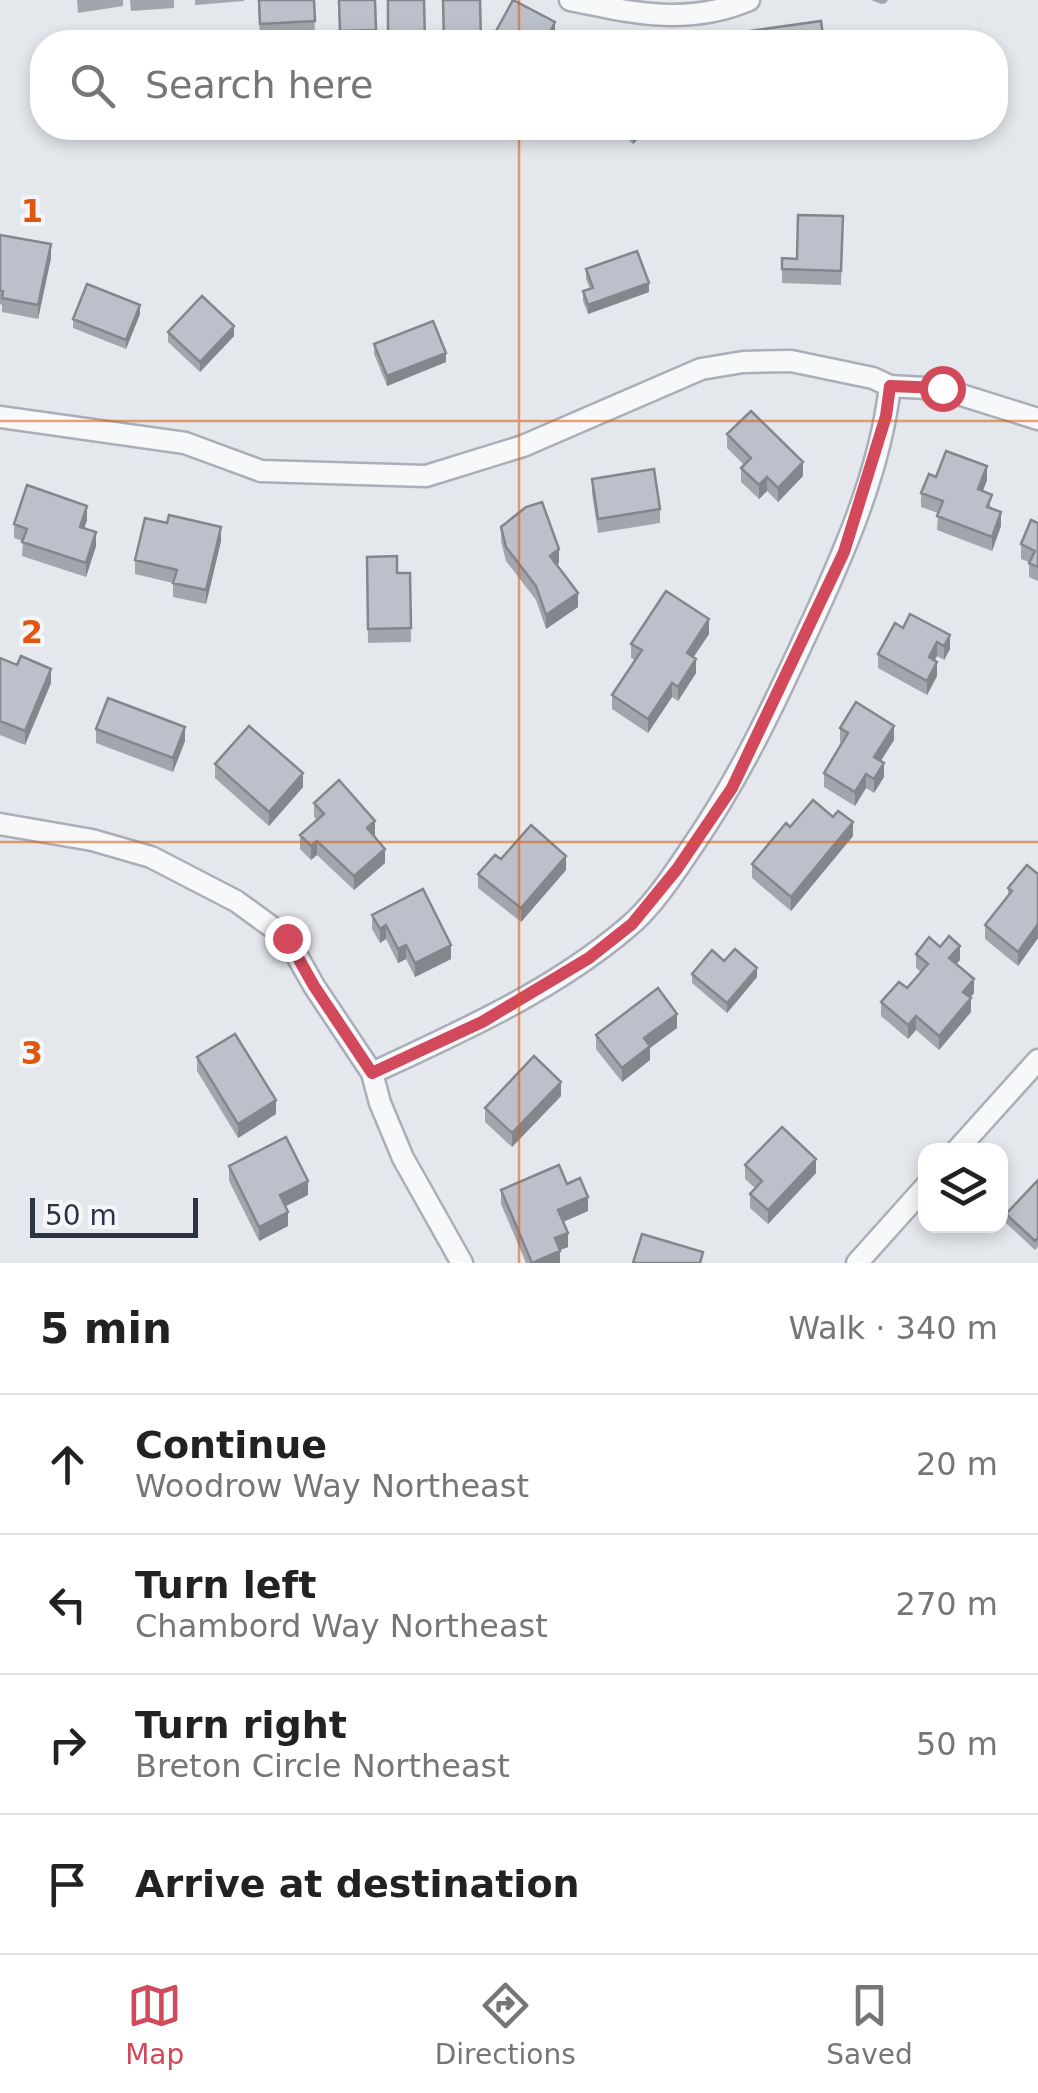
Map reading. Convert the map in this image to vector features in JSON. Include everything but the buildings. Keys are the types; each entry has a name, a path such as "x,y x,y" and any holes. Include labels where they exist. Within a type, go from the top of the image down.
{"street":[{"path":"570,0 652,17 701,16 749,0"},
{"path":"0,417 185,443 262,471 426,476 523,446 701,369 743,362 791,361 873,378 890,386 942,388 1038,419"},
{"path":"372,1073 482,1022 589,958 632,924 677,869 732,788 844,552 886,416 890,386"},
{"path":"0,824 92,840 151,857 236,901 287,938 372,1073 402,1158 462,1263"},
{"path":"963,1143 1038,1060"},
{"path":"857,1263 918,1195"}],"route":[{"path":"287,938 372,1073 482,1022 589,958 632,924 677,869 732,788 787,678 844,552 886,416 890,386 942,388"}]}
